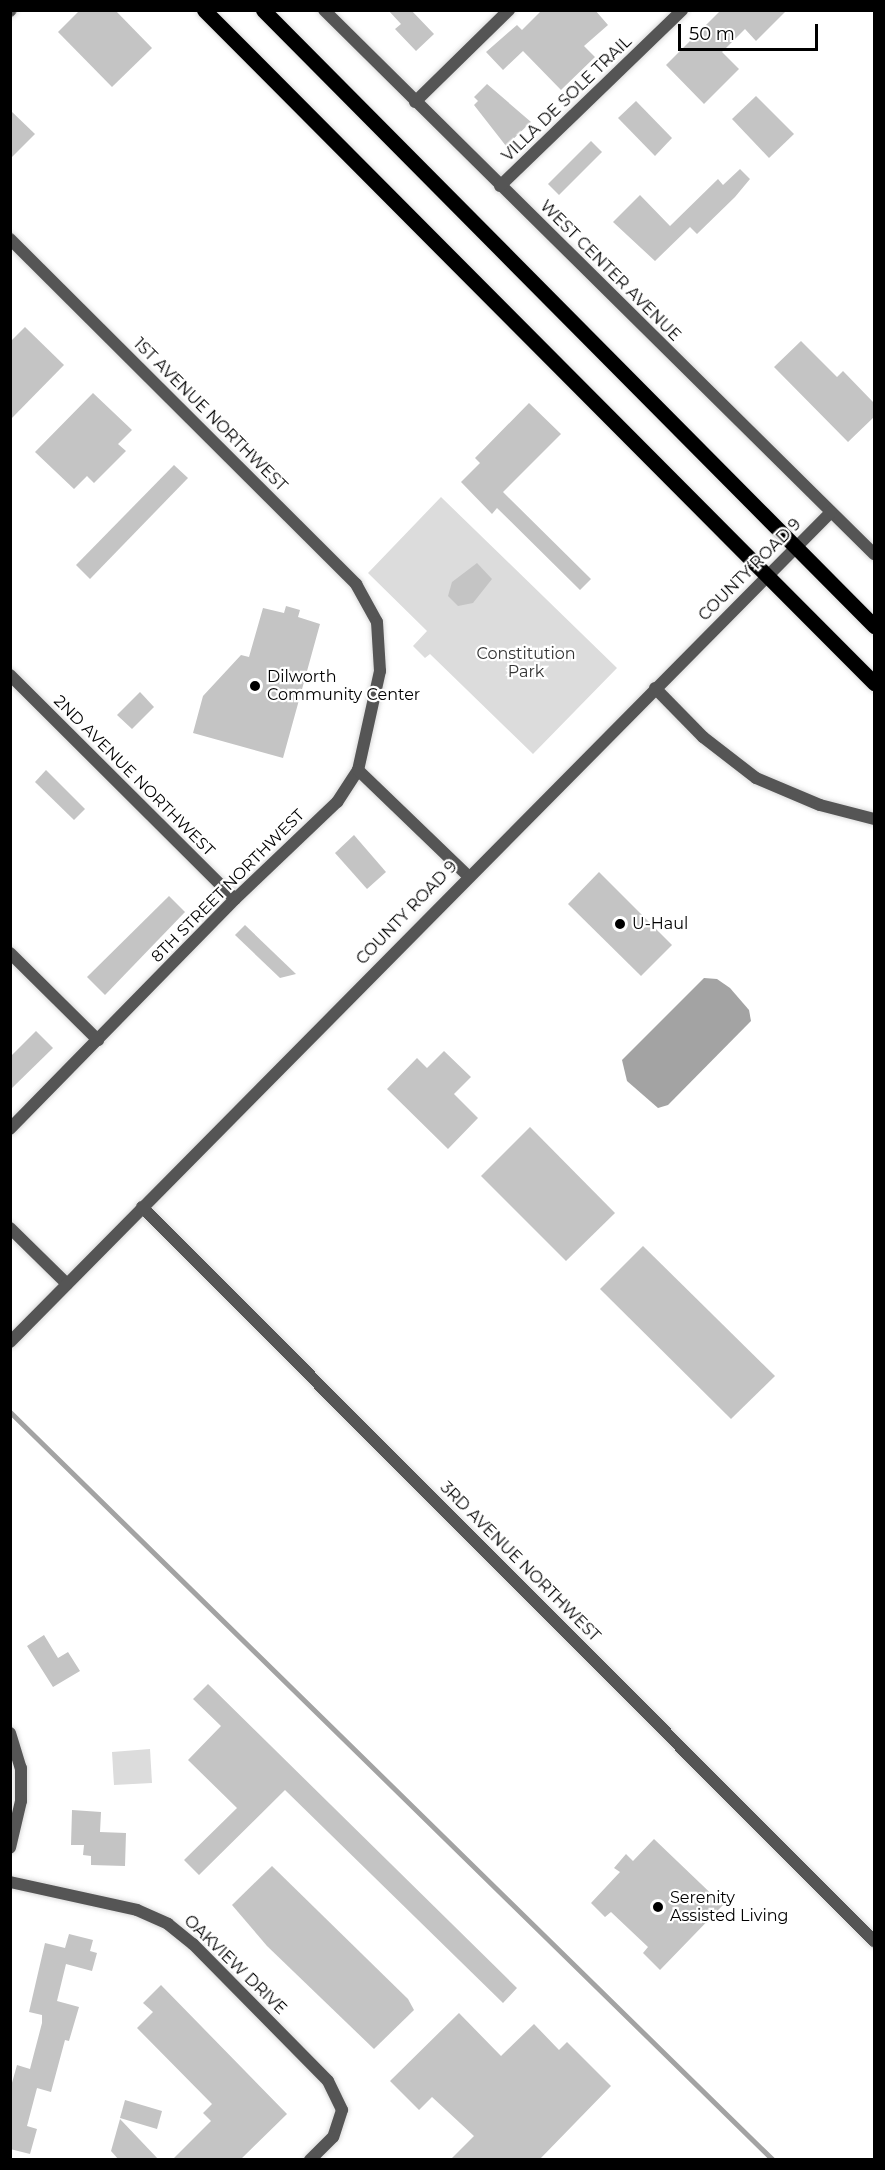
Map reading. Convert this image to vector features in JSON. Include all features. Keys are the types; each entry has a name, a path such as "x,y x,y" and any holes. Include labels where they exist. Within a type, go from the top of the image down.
{"main road":[{"path":"204,10 874,684"},
{"path":"263,10 874,626"}],"street":[{"name":"WEST CENTER AVENUE","path":"324,10 874,554"},
{"path":"415,102 509,10"},
{"name":"VILLA DE SOLE TRAIL","path":"500,186 682,10"},
{"name":"1ST AVENUE NORTHWEST","path":"10,239 356,584 377,622"},
{"name":"COUNTY ROAD 9","path":"10,1342 467,875 831,512"},
{"name":"8TH STREET NORTHWEST","path":"10,1129 235,899 337,802 358,770 380,671 377,622"},
{"name":"2ND AVENUE NORTHWEST","path":"10,675 235,899"},
{"path":"655,688 703,737 756,778 820,806 874,819"},
{"path":"358,770 467,875"},
{"path":"10,953 98,1040"},
{"name":"3RD AVENUE NORTHWEST","path":"142,1207 874,1941"},
{"path":"10,1228 67,1284"},
{"path":"10,1733 21,1768 21,1801 10,1848"},
{"name":"OAKVIEW DRIVE","path":"10,1882 137,1910 168,1924 193,1944 328,2081 342,2110 333,2137 310,2160"}],"green space":[{"name":"Constitution Park","path":"441,497 617,668 533,754 430,654 425,658 413,646 427,631 368,573"},
{"path":"150,1749 152,1783 114,1785 112,1752"}],"shaded area":[{"path":"704,978 717,979 730,988 749,1010 751,1021 668,1105 658,1108 627,1081 622,1060"}],"building":[{"path":"80,10 115,10 152,48 112,87 58,32"},
{"path":"388,10 411,10 434,34 416,51 395,29 401,24"},
{"path":"542,10 595,10 608,25 584,46 595,57 561,90 523,51 503,70 486,52 517,25 522,30"},
{"path":"721,10 787,10 756,41 745,29 722,52 739,69 704,104 666,65"},
{"path":"487,84 531,122 506,146 474,105 478,101 474,97"},
{"path":"756,96 794,134 769,158 732,119"},
{"path":"636,101 672,138 655,156 618,118"},
{"path":"10,110 35,134 10,159"},
{"path":"591,141 602,152 559,195 548,184"},
{"path":"740,169 750,179 735,197 697,234 690,227 655,261 613,222 640,195 670,226 718,179 723,185"},
{"path":"25,327 64,365 10,420 10,342"},
{"path":"801,341 837,377 843,371 874,403 874,417 848,442 774,367"},
{"path":"93,393 132,430 118,444 126,451 94,483 87,476 74,489 35,452"},
{"path":"529,403 561,434 503,492 591,579 580,590 497,508 492,514 461,482 480,463 475,458"},
{"path":"174,465 188,478 90,579 76,565"},
{"path":"477,563 492,579 473,603 458,606 448,596 452,582"},
{"name":"Dilworth Community Center","path":"286,606 300,610 298,617 320,624 283,758 193,733 203,696 241,655 249,657 263,608 284,613"},
{"path":"140,692 154,707 132,729 117,715"},
{"path":"46,770 85,809 74,820 35,782"},
{"path":"354,835 386,872 367,889 335,853"},
{"name":"U-Haul","path":"599,872 672,945 641,976 568,904"},
{"path":"169,896 185,912 105,995 87,977"},
{"path":"245,925 296,974 280,978 235,935"},
{"path":"36,1031 53,1048 10,1090 10,1057"},
{"path":"444,1051 471,1077 454,1094 478,1118 448,1149 387,1089 417,1058 427,1068"},
{"path":"530,1127 615,1213 566,1261 481,1176"},
{"path":"643,1246 775,1376 731,1419 600,1289"},
{"path":"44,1635 58,1658 68,1652 80,1671 53,1687 27,1646"},
{"path":"208,1684 517,1988 503,2003 285,1790 199,1875 184,1860 237,1808 188,1760 221,1726 193,1699"},
{"path":"72,1810 101,1812 100,1832 126,1833 125,1866 91,1865 91,1856 83,1855 84,1845 71,1845"},
{"name":"Serenity Assisted Living","path":"654,1839 723,1905 660,1970 643,1953 648,1947 611,1912 605,1917 591,1903 620,1872 614,1868 626,1854 633,1861"},
{"path":"272,1866 408,1999 414,2010 374,2049 267,1946 232,1905"},
{"path":"69,1934 93,1940 90,1951 97,1953 92,1971 66,1964 57,2001 79,2007 69,2041 65,2040 51,2092 37,2088 27,2126 37,2129 30,2154 10,2149 10,2090 17,2065 30,2069 42,2023 42,2015 29,2012 45,1943 65,1948"},
{"path":"161,1985 287,2114 240,2160 172,2160 211,2121 203,2113 212,2104 137,2028 153,2012 143,2003"},
{"path":"459,2013 501,2056 534,2024 559,2050 567,2042 611,2086 539,2160 450,2160 474,2136 432,2097 419,2110 390,2081"},
{"path":"125,2100 162,2111 157,2129 120,2118"},
{"path":"120,2119 159,2160 119,2160 111,2151"}],"waterway":[{"path":"10,1412 773,2160"}],"place":[{"name":"Dilworth Community Center","path":"255,686"},
{"name":"U-Haul","path":"620,924"},
{"name":"Serenity Assisted Living","path":"658,1907"}]}
